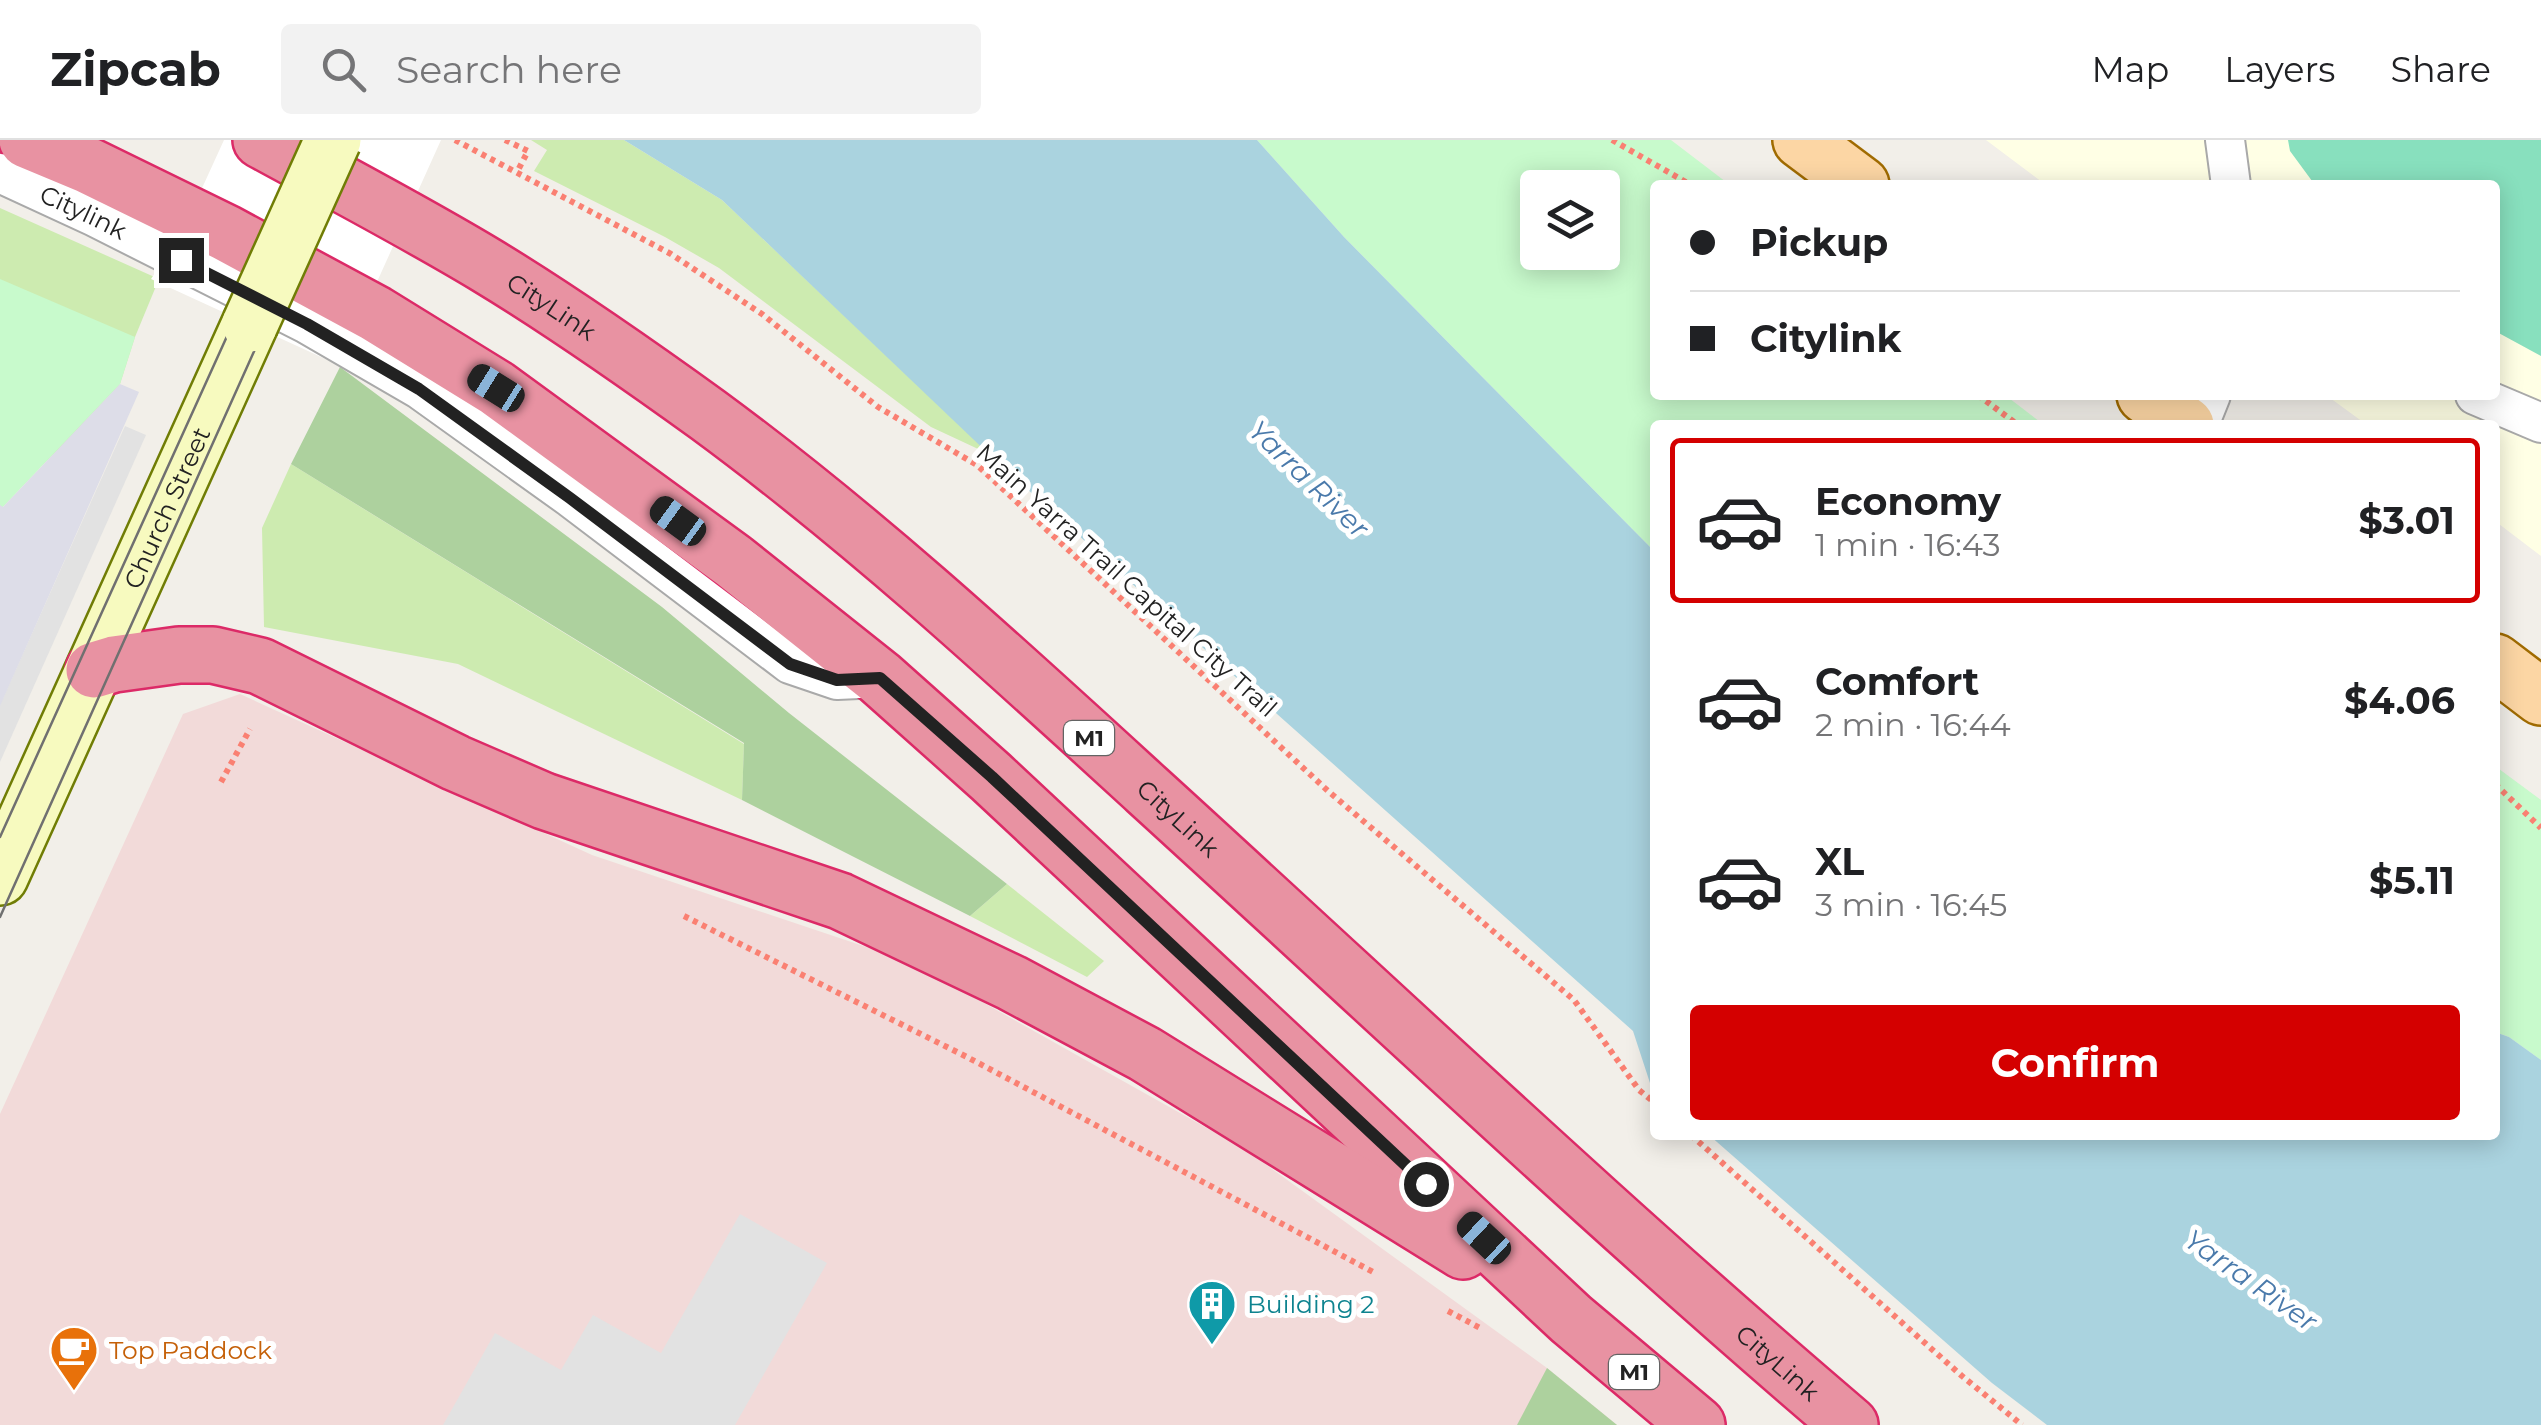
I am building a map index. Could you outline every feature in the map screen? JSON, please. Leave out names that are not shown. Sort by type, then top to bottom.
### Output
[{"type":"highway","name":"M1","points":[[27,140],[88,165],[226,233],[376,314],[496,388],[733,562],[880,678],[992,777],[1571,1319],[1696,1425]]},
{"type":"highway","name":"CityLink","points":[[261,140],[486,265],[595,335],[824,504],[1062,712],[1444,1065],[1850,1425]]},
{"type":"highway","points":[[94,670],[179,655],[213,655],[260,666],[456,763],[544,801],[840,901],[1012,983],[1145,1054],[1571,1319]]},
{"type":"main road","name":"Church Street","points":[[0,877],[333,140]]},
{"type":"main road","points":[[1800,140],[1854,180]]},
{"type":"main road","points":[[2152,400],[2179,420]]},
{"type":"main road","points":[[2500,666],[2541,698]]},
{"type":"lane","points":[[2225,140],[2230,180]]},
{"type":"lane","name":"Citylink","points":[[0,173],[307,324],[419,389],[790,664],[837,680],[880,678]]},
{"type":"lane","points":[[2487,400],[2541,423]]},
{"type":"path","name":"Main Yarra Trail Capital City Trail","points":[[455,140],[671,254],[762,314],[878,406],[977,465],[1328,791],[1574,1000],[1650,1099]]},
{"type":"path","points":[[505,140],[528,152],[517,172]]},
{"type":"path","points":[[1612,140],[1682,180]]},
{"type":"path","points":[[1985,400],[2011,420]]},
{"type":"path","points":[[2500,789],[2541,828]]},
{"type":"path","points":[[676,912],[967,1057],[1381,1276]]},
{"type":"path","points":[[1697,1140],[2022,1425]]},
{"type":"path","points":[[1432,1302],[1482,1329]]},
{"type":"shaded area","points":[[1986,140],[2541,140],[2541,556],[2500,525],[2500,420],[2360,420],[2333,400],[2500,400],[2500,180],[2039,180]]},
{"type":"shaded area","points":[[120,384],[139,392],[0,706],[0,505],[3,507]]},
{"type":"shaded area","points":[[125,426],[146,435],[0,762],[0,705]]},
{"type":"shaded area","points":[[240,694],[592,855],[911,962],[1246,1150],[1547,1368],[1617,1425],[0,1425],[0,1114],[183,714]]},
{"type":"shaded area","points":[[740,1214],[827,1263],[735,1425],[443,1425],[495,1333],[561,1370],[593,1315],[661,1353]]},
{"type":"green space","points":[[531,140],[624,140],[722,200],[991,455],[931,427],[719,268],[534,171],[547,150]]},
{"type":"green space","points":[[1257,140],[1671,140],[1723,180],[1650,180],[1650,400],[2012,400],[2038,420],[1650,420],[1650,547],[1344,237]]},
{"type":"green space","points":[[2288,140],[2541,140],[2541,356],[2500,334],[2500,180],[2311,180],[2290,151]]},
{"type":"green space","points":[[0,208],[159,279],[120,384],[0,505]]},
{"type":"green space","points":[[0,279],[135,337],[120,384],[0,510]]},
{"type":"green space","points":[[340,367],[662,607],[789,713],[1007,884],[970,916],[742,800],[744,743],[291,464]]},
{"type":"green space","points":[[291,464],[744,744],[742,800],[458,664],[264,627],[262,528]]},
{"type":"green space","points":[[2500,770],[2541,800],[2541,1060],[2500,1034]]},
{"type":"green space","points":[[1007,884],[1104,961],[1087,977],[970,916]]},
{"type":"green space","points":[[1547,1368],[1617,1425],[1517,1425]]},
{"type":"water","name":"Yarra River","points":[[624,140],[1257,140],[1344,237],[1650,547],[1650,1083],[1633,1031],[994,459],[722,200]]},
{"type":"water","name":"Yarra River","points":[[2500,1034],[2541,1060],[2541,1425],[2047,1425],[1992,1383],[1715,1140],[2500,1140]]},
{"type":"pier","points":[[224,140],[441,140],[344,355],[343,367],[151,279],[157,270],[166,267]]},
{"type":"tram line","points":[[0,837],[316,140]]},
{"type":"tram line","points":[[0,917],[349,140]]},
{"type":"place","name":"Building 2","points":[[1212,1346]]},
{"type":"place","name":"Top Paddock","points":[[74,1392]]},
{"type":"route","points":[[181,260],[307,324],[419,389],[790,664],[837,680],[880,678],[992,777],[1426,1184]]}]
